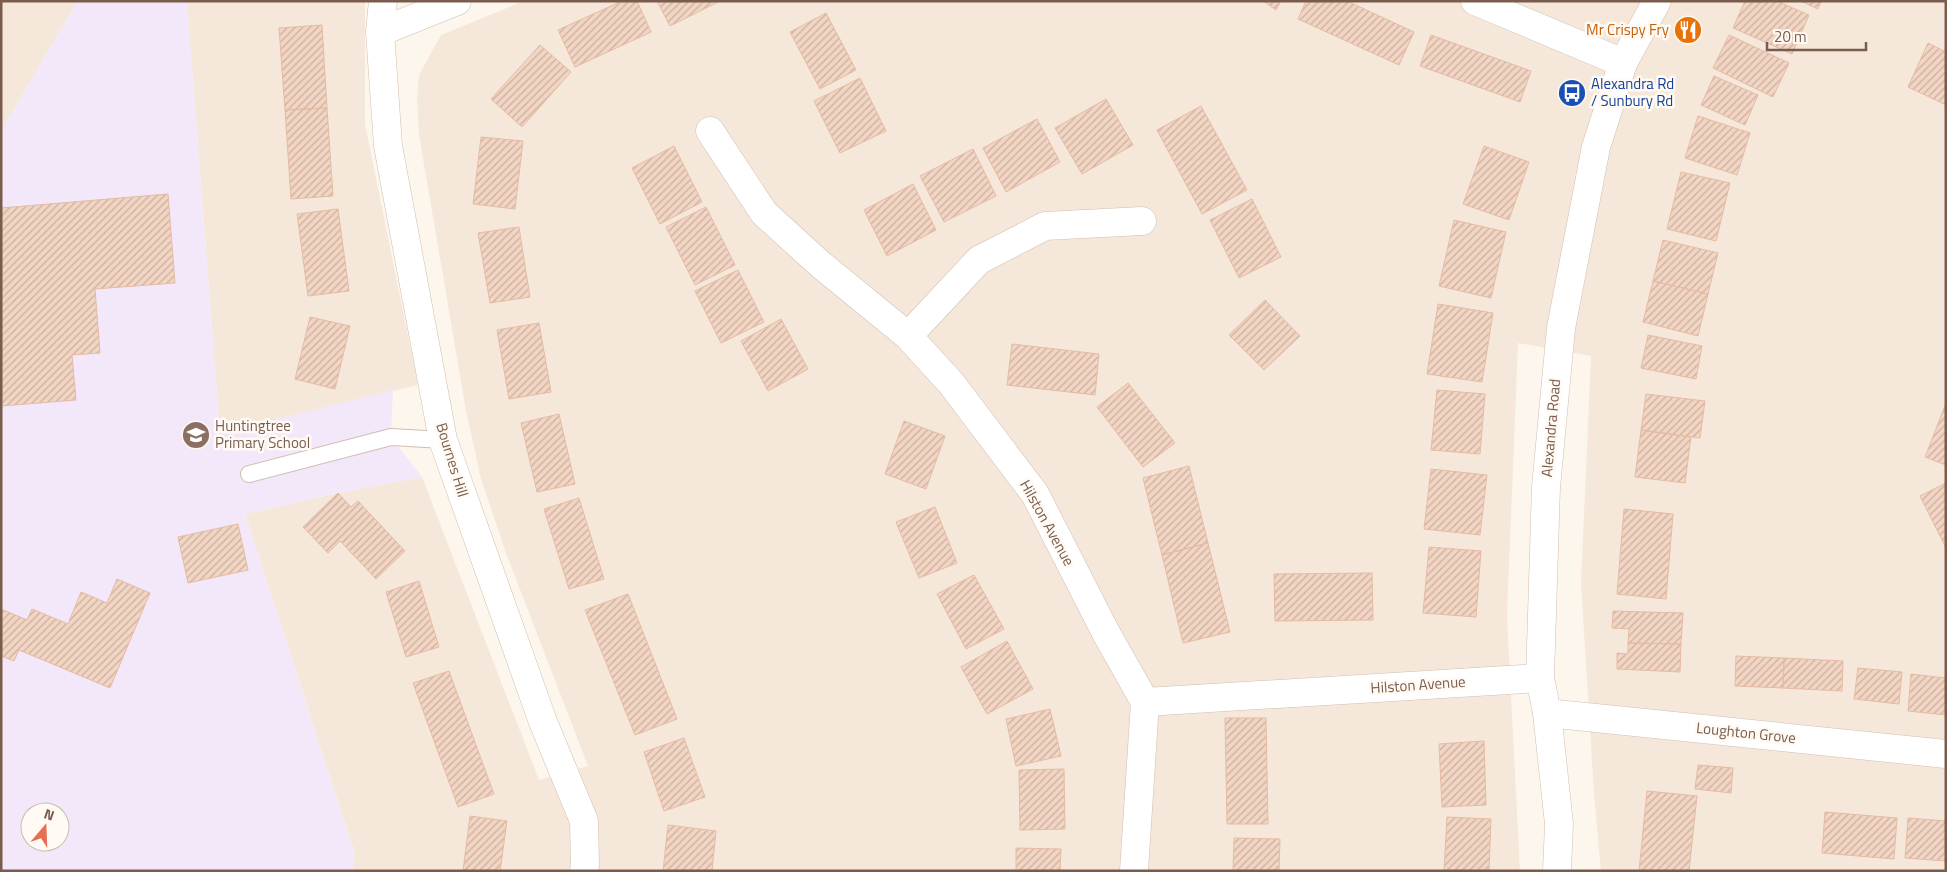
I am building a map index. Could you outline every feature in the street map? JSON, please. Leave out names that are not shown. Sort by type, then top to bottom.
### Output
[{"type":"street","name":"Bournes Hill","points":[[383,1],[380,32],[388,146],[444,440],[543,722],[584,821],[586,865],[584,871]]},
{"type":"street","points":[[380,32],[457,1]]},
{"type":"street","points":[[1475,1],[1623,62]]},
{"type":"street","name":"Alexandra Road","points":[[1557,871],[1559,824],[1547,713],[1540,678],[1546,487],[1560,328],[1596,147],[1623,62],[1657,1]]},
{"type":"street","name":"Hilston Avenue","points":[[710,131],[764,213],[820,264],[908,336],[951,383],[1035,494],[1106,633],[1146,702],[1540,678]]},
{"type":"street","points":[[908,336],[979,260],[1045,226],[1142,221]]},
{"type":"street","points":[[1134,871],[1146,702]]},
{"type":"street","name":"Loughton Grove","points":[[1547,713],[1946,754]]},
{"type":"lane","points":[[249,474],[391,437],[444,440]]},
{"type":"shaded area","points":[[1,1],[78,1],[1,131]]},
{"type":"shaded area","name":"Huntingtree Primary School","points":[[78,1],[187,1],[220,433],[393,390],[391,437],[422,477],[338,493],[245,514],[355,855],[352,871],[1,871],[1,131]]},
{"type":"shaded area","points":[[187,1],[365,1],[365,124],[418,385],[220,433]]},
{"type":"shaded area","points":[[524,1],[1946,1],[1946,871],[1601,871],[1594,794],[1581,583],[1591,356],[1518,343],[1507,616],[1520,871],[352,871],[355,854],[245,514],[338,493],[422,477],[539,780],[588,766],[506,553],[481,479],[466,411],[419,135],[417,98],[419,75],[441,35]]},
{"type":"building","points":[[622,1],[637,1],[651,32],[575,67],[558,30]]},
{"type":"building","points":[[657,1],[720,1],[670,26]]},
{"type":"building","points":[[1263,1],[1281,1],[1276,10]]},
{"type":"building","points":[[1306,1],[1347,1],[1414,32],[1399,65],[1298,19]]},
{"type":"building","points":[[1745,1],[1777,1],[1809,15],[1792,54],[1733,28]]},
{"type":"building","points":[[1801,1],[1821,1],[1818,9]]},
{"type":"building","points":[[826,13],[856,70],[820,89],[790,32]]},
{"type":"building","points":[[322,25],[327,108],[285,110],[279,28]]},
{"type":"building","points":[[1431,35],[1531,71],[1520,102],[1420,66]]},
{"type":"building","points":[[1729,35],[1789,63],[1773,97],[1713,68]]},
{"type":"building","points":[[1928,43],[1946,52],[1946,105],[1908,87]]},
{"type":"building","points":[[540,45],[571,72],[522,127],[491,99]]},
{"type":"building","points":[[1714,76],[1758,95],[1745,125],[1701,105]]},
{"type":"building","points":[[860,78],[886,131],[840,153],[814,101]]},
{"type":"building","points":[[1106,99],[1133,145],[1082,174],[1055,128]]},
{"type":"building","points":[[1201,106],[1247,190],[1202,214],[1157,130]]},
{"type":"building","points":[[327,108],[333,196],[291,199],[285,110]]},
{"type":"building","points":[[1698,116],[1750,133],[1737,175],[1685,158]]},
{"type":"building","points":[[1037,119],[1060,162],[1006,192],[983,148]]},
{"type":"building","points":[[481,137],[523,141],[515,209],[473,204]]},
{"type":"building","points":[[674,146],[702,202],[660,224],[632,168]]},
{"type":"building","points":[[1484,146],[1529,162],[1509,220],[1463,204]]},
{"type":"building","points":[[973,149],[996,196],[944,222],[920,176]]},
{"type":"building","points":[[1681,172],[1730,183],[1716,241],[1667,229]]},
{"type":"building","points":[[913,184],[936,230],[887,256],[864,210]]},
{"type":"building","points":[[168,194],[175,283],[95,289],[100,353],[72,355],[76,400],[1,406],[1,208]]},
{"type":"building","points":[[1252,199],[1281,257],[1239,278],[1210,220]]},
{"type":"building","points":[[706,207],[735,265],[695,285],[666,227]]},
{"type":"building","points":[[338,209],[349,291],[308,296],[297,214]]},
{"type":"building","points":[[1454,220],[1506,232],[1491,298],[1439,286]]},
{"type":"building","points":[[519,227],[530,297],[490,303],[478,233]]},
{"type":"building","points":[[1663,240],[1718,253],[1708,294],[1653,281]]},
{"type":"building","points":[[738,270],[764,322],[721,343],[695,291]]},
{"type":"building","points":[[1653,281],[1708,294],[1698,336],[1643,322]]},
{"type":"building","points":[[1265,300],[1300,336],[1264,370],[1229,335]]},
{"type":"building","points":[[1438,304],[1493,313],[1482,382],[1427,374]]},
{"type":"building","points":[[310,317],[350,326],[335,389],[295,379]]},
{"type":"building","points":[[781,319],[808,369],[768,391],[741,341]]},
{"type":"building","points":[[539,323],[551,392],[509,399],[497,330]]},
{"type":"building","points":[[1648,335],[1702,346],[1696,379],[1641,368]]},
{"type":"building","points":[[1012,344],[1099,354],[1095,395],[1007,385]]},
{"type":"building","points":[[1128,383],[1175,443],[1143,467],[1097,407]]},
{"type":"building","points":[[1437,390],[1485,394],[1480,454],[1431,450]]},
{"type":"building","points":[[1646,394],[1705,401],[1700,438],[1641,430]]},
{"type":"building","points":[[1946,403],[1946,465],[1925,457]]},
{"type":"building","points":[[559,414],[575,484],[537,492],[521,423]]},
{"type":"building","points":[[904,421],[945,436],[926,489],[885,474]]},
{"type":"building","points":[[1641,430],[1691,437],[1685,483],[1635,477]]},
{"type":"building","points":[[1189,466],[1208,543],[1162,555],[1143,478]]},
{"type":"building","points":[[1431,469],[1487,475],[1480,535],[1424,529]]},
{"type":"building","points":[[1946,483],[1946,548],[1920,496]]},
{"type":"building","points":[[338,493],[351,507],[358,501],[405,551],[376,579],[340,541],[328,553],[303,527]]},
{"type":"building","points":[[579,498],[604,579],[569,589],[544,509]]},
{"type":"building","points":[[935,507],[957,563],[919,578],[896,522]]},
{"type":"building","points":[[1624,509],[1673,514],[1666,599],[1617,594]]},
{"type":"building","points":[[238,524],[248,570],[188,583],[178,537]]},
{"type":"building","points":[[1208,543],[1230,632],[1183,643],[1162,555]]},
{"type":"building","points":[[1429,547],[1481,551],[1476,617],[1423,613]]},
{"type":"building","points":[[1372,573],[1373,620],[1275,621],[1274,574]]},
{"type":"building","points":[[974,575],[1004,629],[966,649],[937,594]]},
{"type":"building","points":[[117,579],[150,593],[110,688],[19,650],[14,661],[1,656],[1,609],[27,620],[32,609],[68,624],[81,592],[107,603]]},
{"type":"building","points":[[419,581],[439,647],[406,657],[386,592]]},
{"type":"building","points":[[628,594],[677,719],[635,735],[585,610]]},
{"type":"building","points":[[1613,611],[1683,613],[1681,644],[1628,643],[1629,629],[1612,628]]},
{"type":"building","points":[[1007,641],[1033,689],[987,714],[961,667]]},
{"type":"building","points":[[1628,643],[1681,644],[1680,672],[1617,669],[1617,653],[1628,654]]},
{"type":"building","points":[[1736,656],[1784,658],[1783,688],[1735,686]]},
{"type":"building","points":[[1784,658],[1843,661],[1842,691],[1783,688]]},
{"type":"building","points":[[1858,668],[1902,672],[1899,704],[1854,699]]},
{"type":"building","points":[[449,671],[494,794],[458,807],[413,683]]},
{"type":"building","points":[[1911,674],[1946,678],[1946,715],[1908,711]]},
{"type":"building","points":[[1050,709],[1061,756],[1016,766],[1006,719]]},
{"type":"building","points":[[1225,718],[1266,718],[1268,824],[1227,824]]},
{"type":"building","points":[[684,738],[705,797],[664,811],[644,752]]},
{"type":"building","points":[[1484,741],[1486,805],[1442,807],[1439,744]]},
{"type":"building","points":[[1698,765],[1733,768],[1731,793],[1695,789]]},
{"type":"building","points":[[1064,769],[1065,829],[1020,830],[1019,770]]},
{"type":"building","points":[[1647,791],[1697,796],[1689,871],[1639,871]]},
{"type":"building","points":[[1825,812],[1897,818],[1894,859],[1822,853]]},
{"type":"building","points":[[470,816],[507,821],[500,871],[463,871]]},
{"type":"building","points":[[1447,817],[1491,819],[1489,871],[1444,871]]},
{"type":"building","points":[[1908,818],[1946,821],[1946,861],[1905,858]]},
{"type":"building","points":[[668,825],[716,831],[712,871],[663,871]]},
{"type":"building","points":[[1234,838],[1280,839],[1279,871],[1233,871]]},
{"type":"building","points":[[1016,848],[1061,849],[1060,871],[1016,871]]},
{"type":"place","name":"Mr Crispy Fry","points":[[1688,30]]},
{"type":"place","name":"Alexandra Rd / Sunbury Rd","points":[[1572,93]]},
{"type":"place","name":"Huntingtree Primary School","points":[[196,435]]}]
